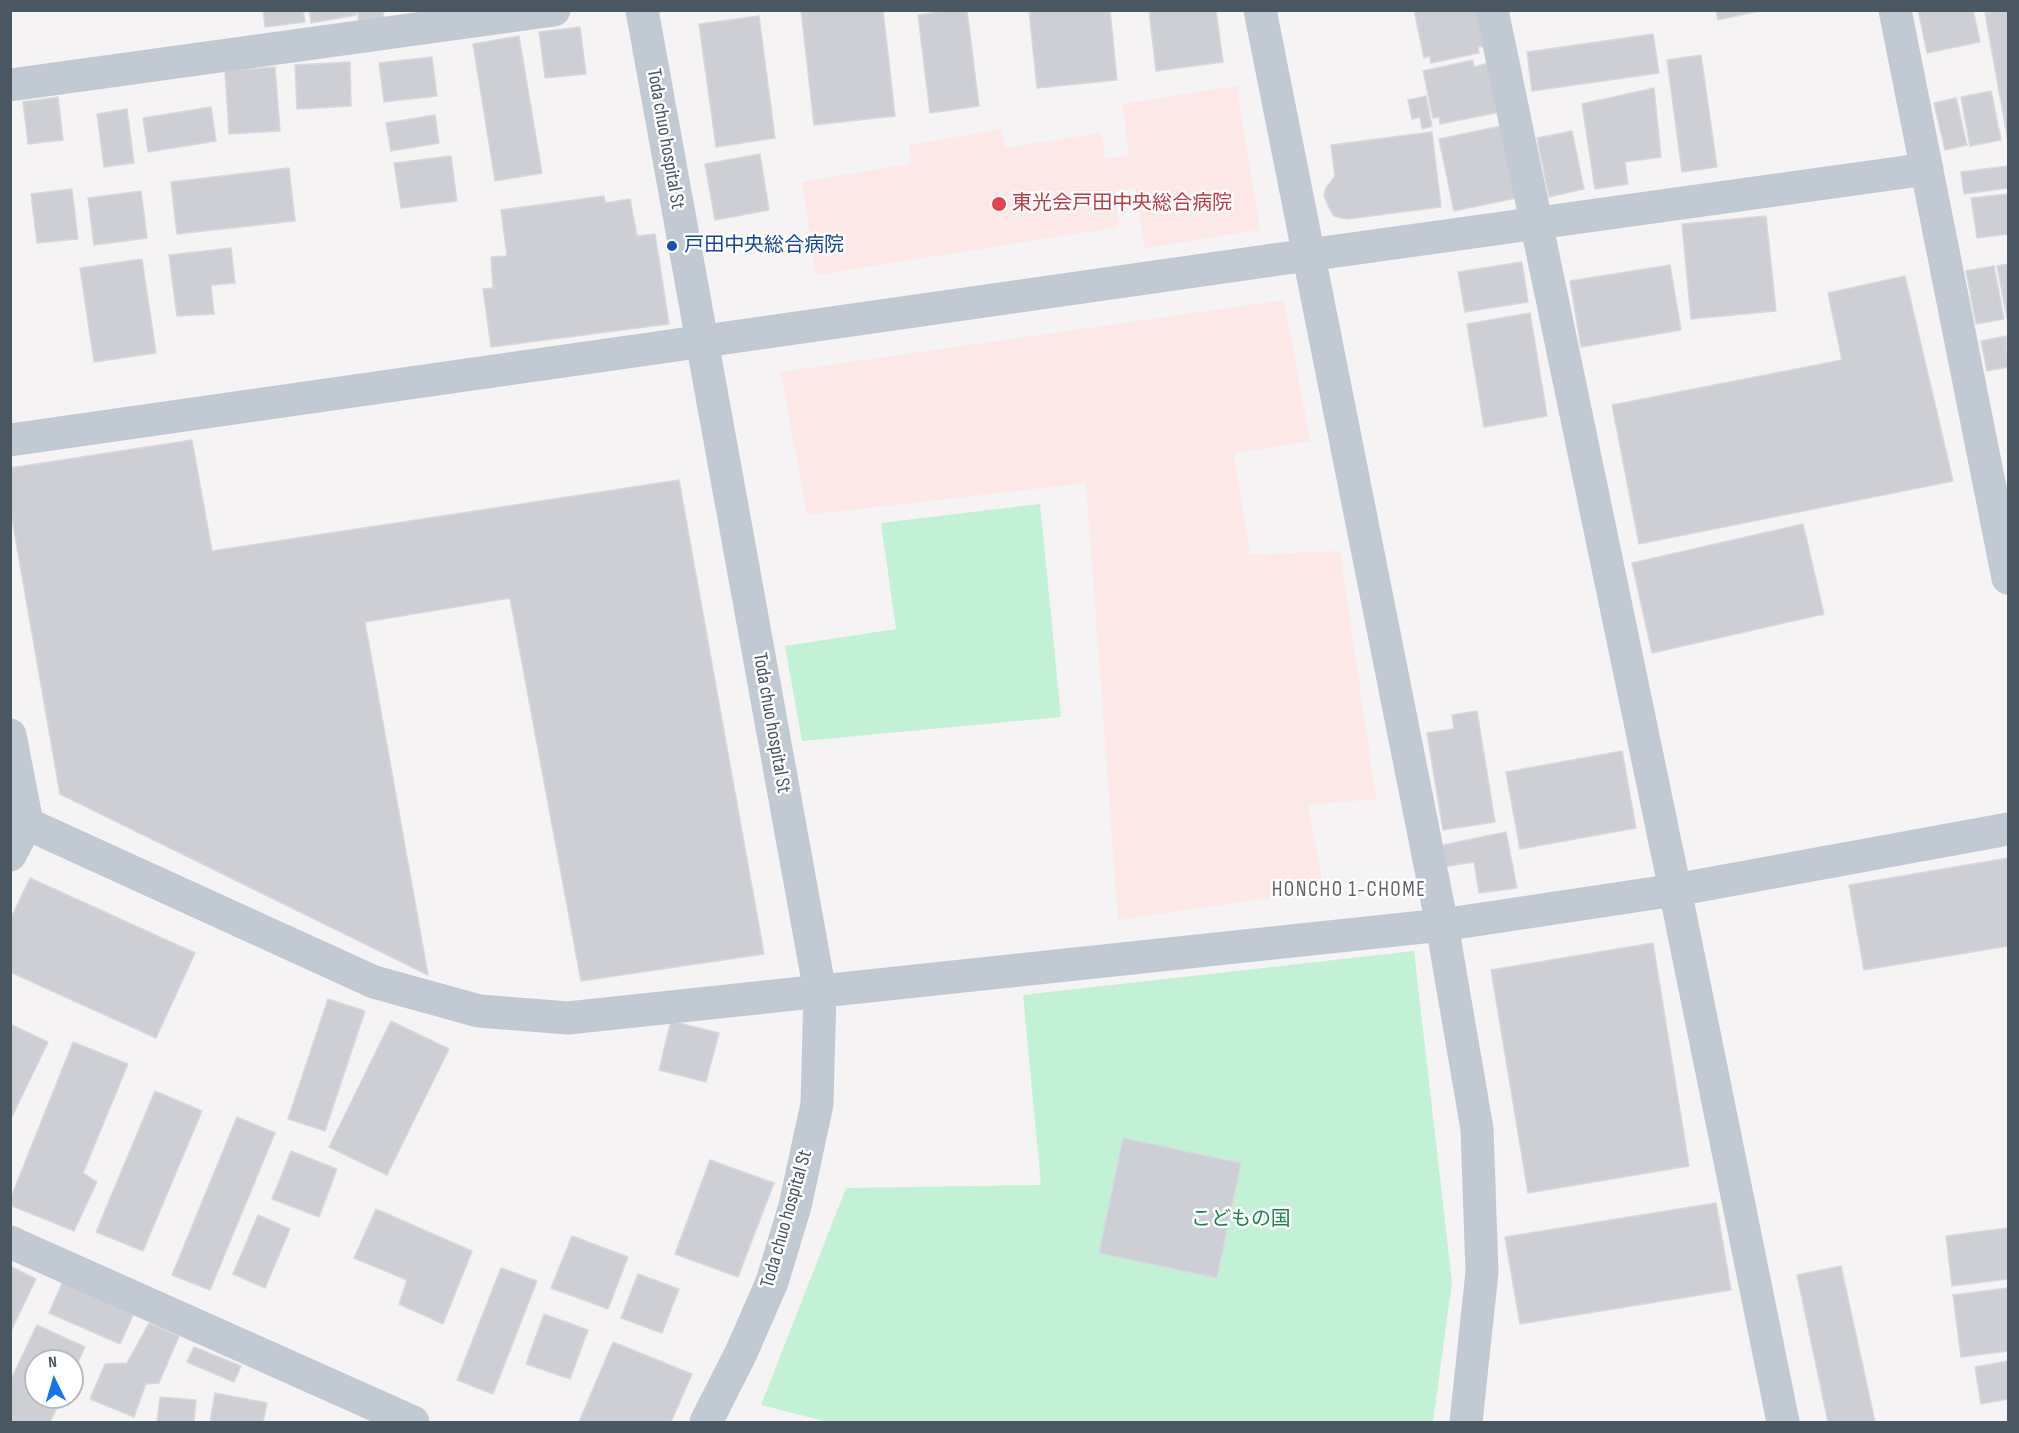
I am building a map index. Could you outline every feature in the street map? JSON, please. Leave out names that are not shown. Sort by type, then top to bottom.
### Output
[{"type":"street","points":[[10,85],[554,10]]},
{"type":"street","name":"Toda chuo hospital St","points":[[642,10],[820,992],[817,1104],[795,1206],[772,1282],[741,1353],[706,1422]]},
{"type":"street","points":[[1260,10],[1442,925],[1477,1129],[1482,1272],[1466,1422]]},
{"type":"street","points":[[1492,10],[1783,1422]]},
{"type":"street","points":[[1895,10],[2008,578]]},
{"type":"street","points":[[10,440],[1927,169]]},
{"type":"street","points":[[10,735],[19,820],[10,855]]},
{"type":"street","points":[[19,820],[374,982],[479,1011],[568,1018],[1442,925],[1675,890],[2008,829]]},
{"type":"street","points":[[10,1242],[412,1422]]},
{"type":"shaded area","points":[[1237,86],[1260,230],[1145,248],[1135,188],[1114,192],[1119,227],[816,275],[802,182],[911,164],[909,145],[1002,129],[1005,148],[1101,133],[1105,159],[1129,155],[1122,104]]},
{"type":"shaded area","points":[[1284,300],[1310,441],[1234,453],[1250,555],[1340,551],[1376,799],[1308,805],[1324,890],[1118,920],[1086,483],[807,515],[781,372]]},
{"type":"green space","points":[[1040,504],[1061,717],[802,741],[785,646],[896,629],[881,523]]},
{"type":"green space","name":"こどもの国","points":[[1414,951],[1452,1282],[1433,1422],[828,1422],[761,1405],[846,1188],[1041,1185],[1023,995]]},
{"type":"building","points":[[263,10],[303,10],[305,22],[265,27]]},
{"type":"building","points":[[309,10],[355,10],[356,15],[311,23]]},
{"type":"building","points":[[357,10],[388,11],[383,12],[384,18],[359,22]]},
{"type":"building","points":[[801,10],[883,10],[895,116],[814,125]]},
{"type":"building","points":[[967,10],[979,106],[930,113],[918,15]]},
{"type":"building","points":[[1029,10],[1110,10],[1117,80],[1037,88]]},
{"type":"building","points":[[1149,10],[1216,10],[1223,62],[1156,71]]},
{"type":"building","points":[[1414,10],[1476,10],[1484,46],[1478,47],[1479,53],[1431,63],[1430,56],[1424,58]]},
{"type":"building","points":[[1716,10],[1764,10],[1718,20]]},
{"type":"building","points":[[1918,10],[1973,10],[1980,42],[1927,53]]},
{"type":"building","points":[[2008,10],[2008,141],[1985,13]]},
{"type":"building","points":[[759,16],[775,138],[716,147],[699,24]]},
{"type":"building","points":[[580,27],[586,74],[545,78],[539,32]]},
{"type":"building","points":[[1653,34],[1659,73],[1532,91],[1527,52]]},
{"type":"building","points":[[519,36],[542,173],[495,181],[473,44]]},
{"type":"building","points":[[1701,55],[1717,167],[1682,172],[1667,60]]},
{"type":"building","points":[[432,57],[437,96],[384,102],[379,63]]},
{"type":"building","points":[[1473,60],[1474,67],[1489,63],[1500,112],[1440,124],[1439,117],[1433,118],[1423,71]]},
{"type":"building","points":[[350,62],[351,106],[297,109],[295,65]]},
{"type":"building","points":[[275,67],[280,131],[229,134],[225,71]]},
{"type":"building","points":[[1654,88],[1661,157],[1625,162],[1628,184],[1595,189],[1582,104]]},
{"type":"building","points":[[1991,91],[2001,140],[1970,146],[1961,97]]},
{"type":"building","points":[[1426,96],[1432,126],[1422,129],[1420,117],[1412,119],[1408,100]]},
{"type":"building","points":[[58,97],[63,140],[28,144],[23,102]]},
{"type":"building","points":[[1956,98],[1967,145],[1945,150],[1934,103]]},
{"type":"building","points":[[211,107],[216,141],[148,152],[143,118]]},
{"type":"building","points":[[127,109],[134,163],[104,167],[97,114]]},
{"type":"building","points":[[435,115],[439,143],[391,151],[386,123]]},
{"type":"building","points":[[1501,126],[1516,198],[1454,211],[1439,139]]},
{"type":"building","points":[[1572,131],[1584,189],[1549,197],[1537,138]]},
{"type":"building","points":[[1432,132],[1441,207],[1347,219],[1334,216],[1324,195],[1335,176],[1331,145]]},
{"type":"building","points":[[760,154],[769,210],[715,220],[705,164]]},
{"type":"building","points":[[451,156],[457,201],[401,208],[394,163]]},
{"type":"building","points":[[2008,166],[2008,188],[1964,194],[1961,172]]},
{"type":"building","points":[[289,168],[295,221],[177,234],[171,182]]},
{"type":"building","points":[[72,189],[78,239],[37,243],[31,194]]},
{"type":"building","points":[[141,191],[147,238],[94,245],[88,198]]},
{"type":"building","points":[[2008,194],[2008,234],[1977,238],[1971,198]]},
{"type":"building","points":[[604,196],[605,203],[630,199],[637,236],[655,234],[669,324],[491,347],[483,289],[493,288],[491,257],[507,256],[501,210]]},
{"type":"building","points":[[1766,216],[1776,311],[1691,319],[1682,224]]},
{"type":"building","points":[[231,248],[235,283],[211,285],[214,314],[177,316],[169,255]]},
{"type":"building","points":[[142,259],[156,353],[94,362],[80,268]]},
{"type":"building","points":[[1522,262],[1528,302],[1465,312],[1458,272]]},
{"type":"building","points":[[2008,264],[2008,318],[2007,318],[1997,266]]},
{"type":"building","points":[[1670,265],[1681,330],[1581,347],[1570,281]]},
{"type":"building","points":[[1994,266],[2004,319],[1976,324],[1966,271]]},
{"type":"building","points":[[1905,276],[1953,481],[1639,544],[1612,405],[1842,360],[1828,293]]},
{"type":"building","points":[[1530,313],[1547,416],[1484,427],[1467,324]]},
{"type":"building","points":[[2006,336],[2008,367],[1987,371],[1981,341]]},
{"type":"building","points":[[192,440],[212,551],[679,480],[764,954],[581,981],[510,598],[365,622],[428,975],[60,794],[10,507],[10,468]]},
{"type":"building","points":[[1803,524],[1824,614],[1652,653],[1632,563]]},
{"type":"building","points":[[1477,711],[1495,822],[1443,830],[1427,733],[1454,729],[1452,715]]},
{"type":"building","points":[[1622,751],[1636,828],[1520,849],[1506,772]]},
{"type":"building","points":[[1506,832],[1517,888],[1479,893],[1474,862],[1442,867],[1438,846]]},
{"type":"building","points":[[2008,858],[2008,946],[1864,970],[1849,885]]},
{"type":"building","points":[[30,878],[195,953],[156,1038],[10,972],[10,920]]},
{"type":"building","points":[[1653,943],[1689,1166],[1528,1193],[1491,970]]},
{"type":"building","points":[[328,999],[365,1011],[325,1131],[288,1119]]},
{"type":"building","points":[[391,1021],[449,1049],[387,1175],[329,1147]]},
{"type":"building","points":[[671,1021],[719,1033],[706,1082],[659,1070]]},
{"type":"building","points":[[10,1024],[48,1042],[10,1121]]},
{"type":"building","points":[[73,1042],[128,1064],[83,1173],[97,1182],[74,1231],[10,1205],[10,1200]]},
{"type":"building","points":[[155,1091],[202,1111],[143,1251],[96,1232]]},
{"type":"building","points":[[237,1117],[275,1133],[210,1290],[172,1275]]},
{"type":"building","points":[[1123,1138],[1241,1163],[1217,1278],[1099,1253]]},
{"type":"building","points":[[291,1151],[337,1169],[319,1217],[272,1199]]},
{"type":"building","points":[[710,1160],[774,1183],[738,1277],[675,1254]]},
{"type":"building","points":[[1716,1203],[1731,1290],[1520,1324],[1505,1237]]},
{"type":"building","points":[[376,1209],[472,1251],[443,1324],[399,1304],[407,1280],[354,1258]]},
{"type":"building","points":[[258,1215],[290,1229],[265,1288],[233,1274]]},
{"type":"building","points":[[2008,1228],[2008,1279],[1952,1286],[1946,1236]]},
{"type":"building","points":[[572,1236],[628,1257],[608,1309],[551,1288]]},
{"type":"building","points":[[10,1266],[36,1279],[10,1333]]},
{"type":"building","points":[[1841,1266],[1875,1422],[1828,1422],[1797,1275]]},
{"type":"building","points":[[501,1268],[537,1281],[493,1394],[457,1380]]},
{"type":"building","points":[[638,1274],[679,1289],[662,1333],[621,1318]]},
{"type":"building","points":[[64,1279],[135,1311],[120,1344],[49,1313]]},
{"type":"building","points":[[2008,1288],[2008,1351],[1961,1357],[1953,1295]]},
{"type":"building","points":[[544,1314],[588,1330],[570,1379],[526,1364]]},
{"type":"building","points":[[149,1323],[179,1336],[159,1383],[146,1384],[134,1417],[90,1399],[105,1364],[127,1363]]},
{"type":"building","points":[[37,1325],[85,1347],[84,1349],[25,1349]]},
{"type":"building","points":[[613,1342],[692,1374],[671,1422],[579,1422]]},
{"type":"building","points":[[194,1347],[241,1366],[234,1382],[187,1362]]},
{"type":"building","points":[[24,1352],[24,1409],[56,1409],[50,1422],[10,1422],[10,1381]]},
{"type":"building","points":[[2008,1361],[2008,1399],[1981,1404],[1975,1367]]},
{"type":"building","points":[[215,1393],[267,1403],[263,1422],[210,1422]]},
{"type":"building","points":[[160,1397],[196,1400],[194,1422],[157,1422]]},
{"type":"place","name":"東光会戸田中央総合病院","points":[[999,204]]},
{"type":"place","name":"戸田中央総合病院","points":[[672,246]]},
{"type":"district","name":"HONCHO 1-CHOME","points":[[1349,891]]}]
